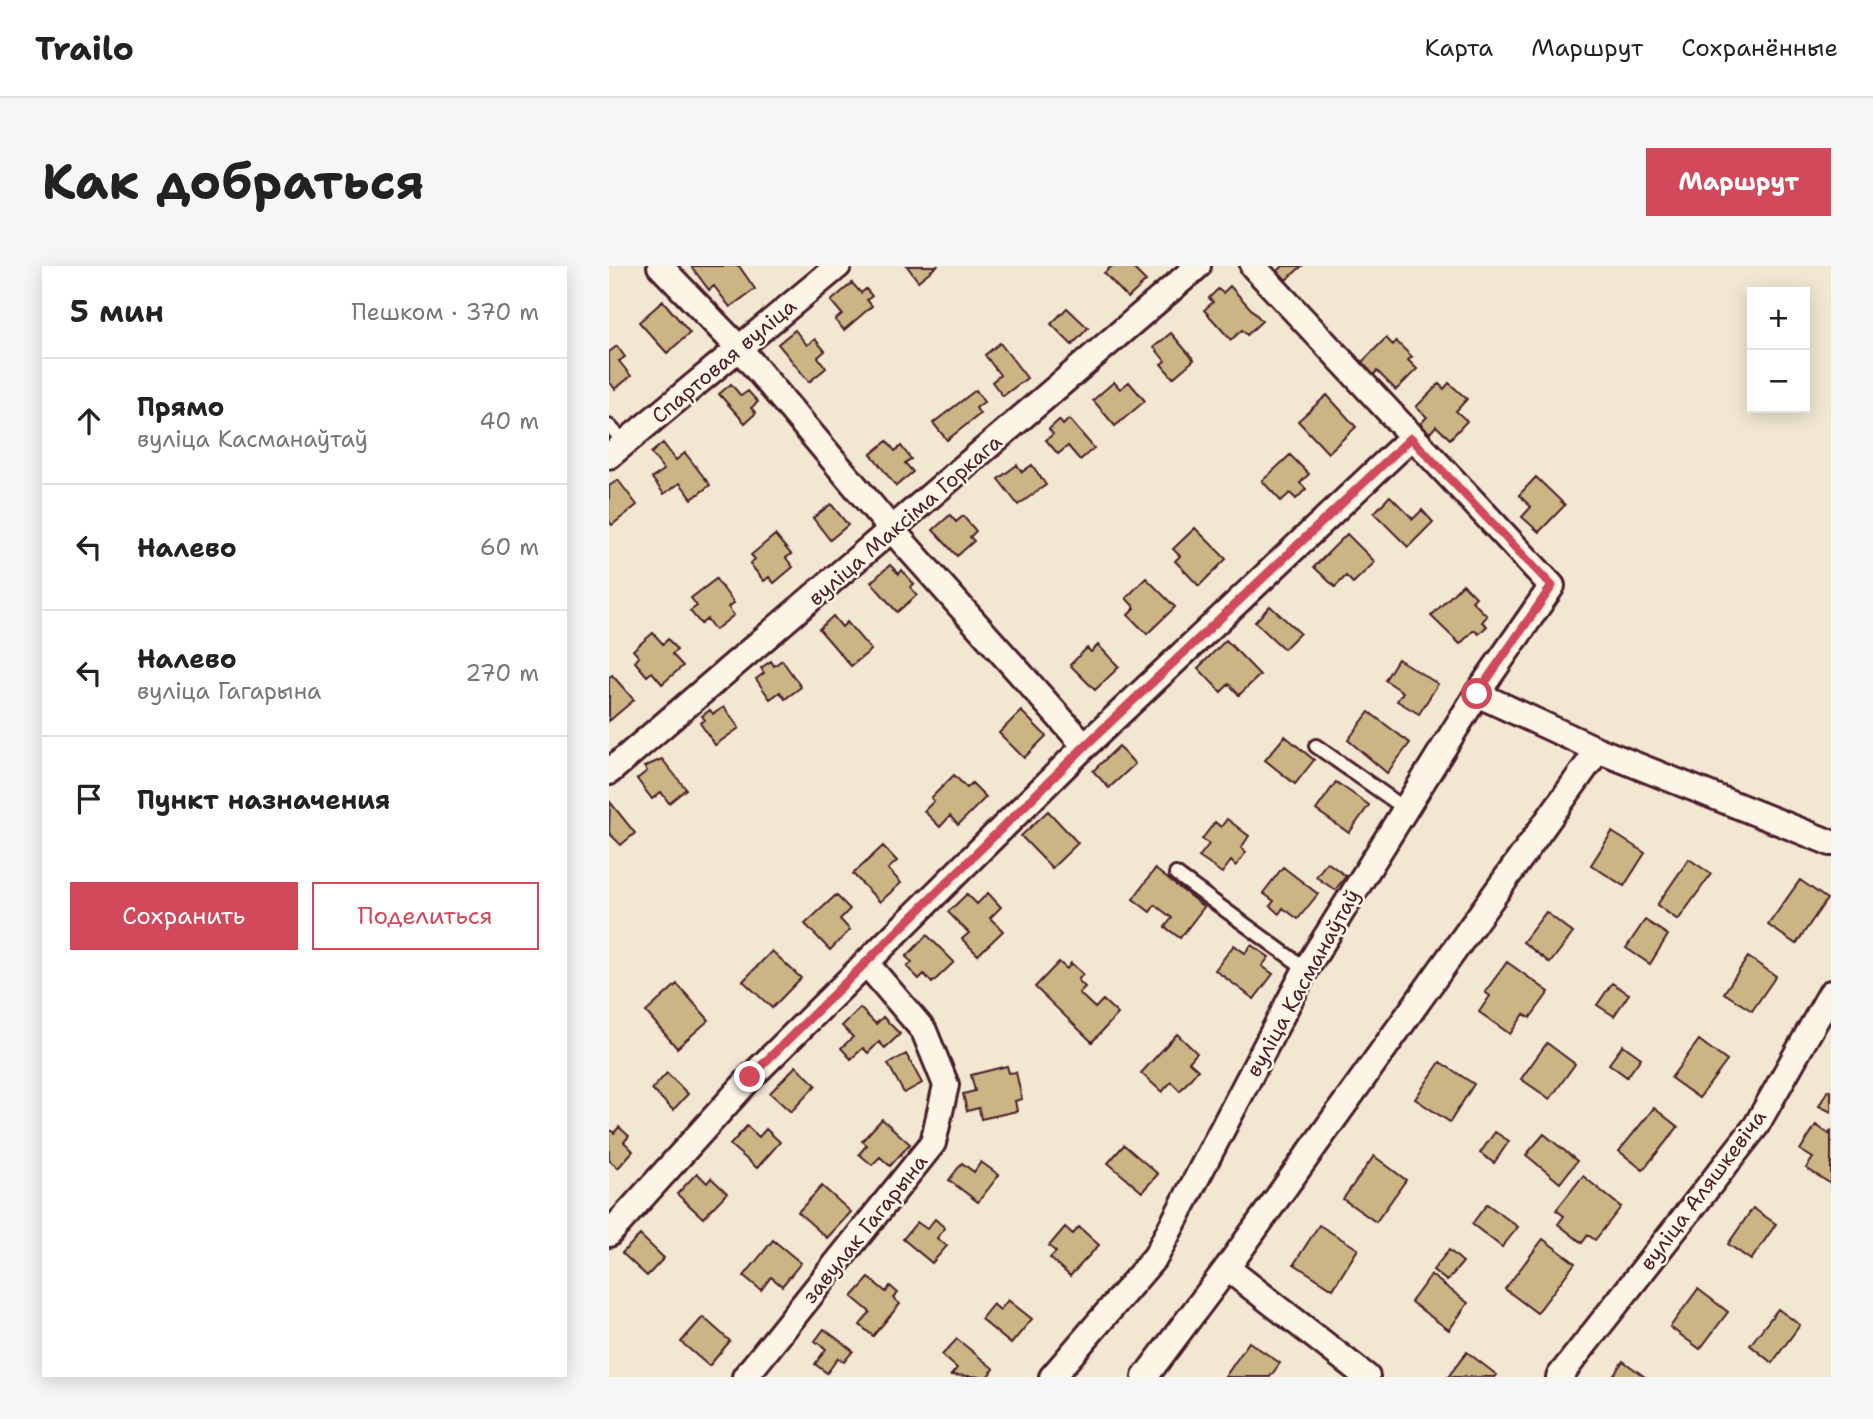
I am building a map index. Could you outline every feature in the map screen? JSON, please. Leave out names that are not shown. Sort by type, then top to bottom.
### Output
[{"type":"street","points":[[660,266],[740,349],[893,531],[1085,746]]},
{"type":"street","name":"Спартовая вуліца","points":[[615,447],[740,349],[838,266]]},
{"type":"street","name":"вуліца Максіма Горкага","points":[[609,772],[893,531],[1198,266]]},
{"type":"street","points":[[609,1234],[750,1077],[1085,746],[1411,438],[1253,266]]},
{"type":"street","name":"вуліца Касманаўтаў","points":[[1052,1377],[1156,1256],[1305,970],[1477,694],[1552,586],[1411,438]]},
{"type":"street","points":[[1477,694],[1598,750],[1831,843]]},
{"type":"street","points":[[1145,1377],[1227,1268],[1598,750]]},
{"type":"street","name":"завулак Гагарына","points":[[745,1377],[933,1143],[946,1085],[924,1031],[866,963]]},
{"type":"street","name":"вуліца Аляшкевіча","points":[[1559,1377],[1756,1126],[1831,993]]},
{"type":"street","points":[[1227,1268],[1367,1377]]},
{"type":"lane","points":[[609,426],[615,447]]},
{"type":"lane","points":[[1316,746],[1397,803]]},
{"type":"lane","points":[[1176,874],[1305,970]]},
{"type":"building","points":[[691,266],[739,266],[755,289],[730,307],[714,286],[709,290]]},
{"type":"building","points":[[907,266],[937,266],[918,281]]},
{"type":"building","points":[[1112,266],[1131,266],[1146,281],[1128,298],[1104,273]]},
{"type":"building","points":[[1283,266],[1302,266],[1286,280],[1278,271]]},
{"type":"building","points":[[852,283],[861,293],[866,289],[872,296],[867,300],[872,306],[844,330],[835,320],[842,314],[831,301]]},
{"type":"building","points":[[1230,286],[1262,321],[1247,335],[1242,330],[1231,340],[1204,310],[1213,302],[1209,298],[1218,289],[1223,293]]},
{"type":"building","points":[[663,301],[690,333],[667,353],[639,322]]},
{"type":"building","points":[[1067,308],[1088,328],[1072,345],[1051,324]]},
{"type":"building","points":[[795,330],[807,345],[815,339],[825,351],[818,357],[826,368],[809,382],[778,344]]},
{"type":"building","points":[[1171,333],[1194,360],[1173,378],[1161,364],[1165,361],[1154,347]]},
{"type":"building","points":[[1386,338],[1393,345],[1396,341],[1412,357],[1408,360],[1417,369],[1396,390],[1377,371],[1371,378],[1359,365]]},
{"type":"building","points":[[1000,343],[1027,378],[1003,396],[992,382],[1000,375],[985,355]]},
{"type":"building","points":[[617,346],[625,357],[619,361],[631,376],[615,389],[609,381],[609,352]]},
{"type":"building","points":[[1114,382],[1120,389],[1129,382],[1145,401],[1115,426],[1093,400]]},
{"type":"building","points":[[1449,383],[1467,399],[1456,411],[1467,421],[1450,439],[1436,426],[1430,433],[1420,424],[1427,417],[1416,407],[1439,384],[1444,389]]},
{"type":"building","points":[[731,384],[741,396],[748,391],[758,402],[751,408],[756,413],[745,423],[719,394]]},
{"type":"building","points":[[976,390],[984,402],[976,408],[980,414],[947,440],[933,423]]},
{"type":"building","points":[[1327,395],[1356,427],[1328,453],[1298,421]]},
{"type":"building","points":[[1069,419],[1094,448],[1080,460],[1068,446],[1058,454],[1046,440],[1053,434],[1049,429],[1059,420],[1063,425]]},
{"type":"building","points":[[887,441],[895,451],[901,446],[911,459],[905,463],[913,472],[896,486],[871,454]]},
{"type":"building","points":[[663,443],[676,460],[685,453],[710,485],[692,499],[680,483],[664,494],[652,478],[664,470],[651,453]]},
{"type":"building","points":[[1290,455],[1309,474],[1300,483],[1306,489],[1296,499],[1290,493],[1281,501],[1262,481]]},
{"type":"building","points":[[1017,465],[1022,472],[1032,465],[1046,485],[1018,505],[998,479]]},
{"type":"building","points":[[1536,477],[1565,505],[1539,532],[1522,517],[1531,507],[1519,495]]},
{"type":"building","points":[[618,480],[637,505],[612,525],[609,521],[609,486]]},
{"type":"building","points":[[1390,496],[1413,519],[1422,510],[1433,522],[1408,547],[1374,513]]},
{"type":"building","points":[[831,504],[848,525],[830,540],[813,518]]},
{"type":"building","points":[[950,515],[956,522],[963,516],[976,531],[970,537],[974,541],[957,556],[933,530]]},
{"type":"building","points":[[1195,528],[1226,559],[1199,586],[1175,561],[1180,556],[1173,549]]},
{"type":"building","points":[[1347,534],[1375,562],[1353,583],[1346,576],[1335,587],[1314,567]]},
{"type":"building","points":[[775,535],[791,554],[786,558],[793,567],[774,583],[769,577],[764,581],[750,564],[755,559],[751,555]]},
{"type":"building","points":[[890,565],[899,574],[902,570],[914,584],[910,587],[917,595],[897,612],[871,582]]},
{"type":"building","points":[[1146,578],[1175,607],[1147,634],[1128,615],[1135,608],[1126,598]]},
{"type":"building","points":[[716,579],[734,603],[728,607],[734,615],[715,630],[707,619],[701,624],[690,611],[697,606],[691,598]]},
{"type":"building","points":[[1463,584],[1476,597],[1472,601],[1487,616],[1482,622],[1487,626],[1479,634],[1474,630],[1460,644],[1431,616]]},
{"type":"building","points":[[1270,606],[1300,633],[1284,649],[1255,622]]},
{"type":"building","points":[[833,616],[842,627],[847,622],[871,650],[851,666],[819,629]]},
{"type":"building","points":[[653,633],[663,644],[668,639],[677,650],[672,654],[683,666],[662,684],[652,672],[647,676],[635,662],[639,657],[633,650]]},
{"type":"building","points":[[1226,640],[1260,675],[1239,695],[1229,684],[1221,692],[1198,668]]},
{"type":"building","points":[[1098,645],[1119,667],[1095,690],[1070,665],[1087,648],[1091,652]]},
{"type":"building","points":[[1398,659],[1438,684],[1419,714],[1397,701],[1403,692],[1385,680]]},
{"type":"building","points":[[782,660],[801,687],[785,699],[780,692],[770,699],[756,679],[764,673],[761,668],[771,661],[774,666]]},
{"type":"building","points":[[612,675],[634,700],[609,721],[609,677]]},
{"type":"building","points":[[724,707],[739,728],[715,745],[700,723],[705,720],[702,716],[710,710],[713,714]]},
{"type":"building","points":[[1021,711],[1046,736],[1024,758],[999,733]]},
{"type":"building","points":[[1369,712],[1410,743],[1387,773],[1348,740]]},
{"type":"building","points":[[1285,736],[1314,760],[1295,784],[1265,760]]},
{"type":"building","points":[[1119,746],[1135,764],[1109,788],[1093,771]]},
{"type":"building","points":[[662,759],[686,789],[669,803],[661,792],[652,799],[637,779],[647,771],[644,767]]},
{"type":"building","points":[[954,775],[967,788],[972,783],[986,797],[958,825],[950,816],[940,827],[924,811],[934,801],[931,798]]},
{"type":"building","points":[[1336,782],[1369,805],[1349,833],[1316,810]]},
{"type":"building","points":[[610,802],[635,833],[621,845],[609,833]]},
{"type":"building","points":[[1048,811],[1078,843],[1052,868],[1021,836]]},
{"type":"building","points":[[1227,819],[1249,836],[1241,848],[1246,852],[1236,866],[1231,861],[1222,873],[1199,857],[1209,844],[1202,839],[1215,822],[1221,827]]},
{"type":"building","points":[[1612,832],[1645,853],[1624,886],[1591,865]]},
{"type":"building","points":[[883,846],[897,861],[888,869],[901,883],[880,902],[853,874]]},
{"type":"building","points":[[1689,859],[1711,874],[1678,920],[1657,905]]},
{"type":"building","points":[[1327,862],[1346,876],[1335,890],[1316,877]]},
{"type":"building","points":[[1283,867],[1318,894],[1298,919],[1283,908],[1279,914],[1270,906],[1274,901],[1263,893]]},
{"type":"building","points":[[1155,869],[1204,907],[1180,938],[1165,927],[1172,918],[1155,905],[1150,912],[1133,899]]},
{"type":"building","points":[[1800,880],[1827,899],[1796,944],[1768,925]]},
{"type":"building","points":[[988,893],[1001,907],[990,918],[1003,931],[978,955],[962,939],[969,933],[948,912],[967,894],[977,904]]},
{"type":"building","points":[[836,895],[850,909],[840,919],[850,930],[830,950],[805,924]]},
{"type":"building","points":[[1546,912],[1573,933],[1550,963],[1523,942]]},
{"type":"building","points":[[1645,920],[1668,935],[1650,964],[1626,948]]},
{"type":"building","points":[[927,935],[954,962],[932,983],[924,974],[919,979],[907,967],[912,962],[906,957]]},
{"type":"building","points":[[1234,945],[1245,953],[1251,945],[1269,957],[1262,966],[1273,974],[1254,999],[1215,970]]},
{"type":"building","points":[[772,951],[801,978],[772,1008],[743,981]]},
{"type":"building","points":[[1748,957],[1776,976],[1752,1011],[1724,993]]},
{"type":"building","points":[[1059,962],[1067,969],[1071,963],[1083,974],[1078,980],[1085,987],[1079,993],[1095,1008],[1103,1000],[1118,1014],[1092,1042],[1035,987]]},
{"type":"building","points":[[1507,962],[1549,992],[1530,1018],[1524,1014],[1510,1034],[1479,1012],[1490,996],[1485,992]]},
{"type":"building","points":[[1612,983],[1629,994],[1614,1016],[1597,1005]]},
{"type":"building","points":[[677,984],[709,1020],[677,1048],[646,1012]]},
{"type":"building","points":[[860,1008],[876,1024],[883,1017],[900,1034],[885,1048],[879,1042],[868,1053],[863,1048],[851,1059],[841,1048],[853,1037],[842,1026]]},
{"type":"building","points":[[1177,1034],[1197,1053],[1189,1062],[1198,1070],[1180,1091],[1171,1082],[1162,1092],[1141,1073]]},
{"type":"building","points":[[1699,1040],[1727,1061],[1699,1098],[1671,1078]]},
{"type":"building","points":[[1547,1043],[1575,1064],[1550,1099],[1521,1079]]},
{"type":"building","points":[[1623,1045],[1641,1058],[1627,1077],[1609,1064]]},
{"type":"building","points":[[906,1054],[922,1083],[904,1093],[888,1064]]},
{"type":"building","points":[[1440,1062],[1474,1084],[1450,1122],[1415,1099]]},
{"type":"building","points":[[796,1066],[816,1085],[791,1112],[770,1093]]},
{"type":"building","points":[[1007,1066],[1009,1073],[1016,1072],[1022,1099],[1015,1101],[1017,1111],[981,1119],[979,1108],[967,1111],[963,1094],[975,1091],[971,1075]]},
{"type":"building","points":[[667,1073],[688,1094],[673,1110],[652,1089]]},
{"type":"building","points":[[1828,1090],[1831,1091],[1831,1112],[1819,1106]]},
{"type":"building","points":[[1654,1108],[1678,1127],[1643,1170],[1619,1151]]},
{"type":"building","points":[[882,1119],[910,1144],[890,1166],[880,1157],[872,1165],[859,1154],[867,1145],[862,1141]]},
{"type":"building","points":[[1816,1125],[1829,1134],[1831,1130],[1831,1184],[1806,1168],[1813,1158],[1800,1150]]},
{"type":"building","points":[[747,1126],[759,1137],[766,1129],[780,1142],[757,1168],[730,1145]]},
{"type":"building","points":[[619,1127],[629,1136],[624,1142],[633,1151],[618,1168],[609,1160],[609,1129],[614,1133]]},
{"type":"building","points":[[1495,1132],[1509,1141],[1494,1163],[1480,1153]]},
{"type":"building","points":[[1544,1134],[1577,1161],[1560,1183],[1526,1155]]},
{"type":"building","points":[[1124,1145],[1158,1174],[1142,1192],[1108,1163]]},
{"type":"building","points":[[1374,1156],[1406,1180],[1376,1222],[1343,1199]]},
{"type":"building","points":[[981,1162],[999,1175],[978,1202],[949,1180],[962,1163],[974,1172]]},
{"type":"building","points":[[697,1173],[707,1183],[711,1178],[727,1193],[703,1218],[677,1194]]},
{"type":"building","points":[[1583,1176],[1621,1207],[1595,1240],[1588,1235],[1582,1243],[1558,1224],[1564,1216],[1556,1210]]},
{"type":"building","points":[[822,1186],[851,1212],[827,1238],[798,1212]]},
{"type":"building","points":[[1487,1204],[1518,1227],[1502,1247],[1472,1224]]},
{"type":"building","points":[[1753,1208],[1776,1224],[1751,1260],[1728,1244]]},
{"type":"building","points":[[935,1219],[945,1228],[937,1238],[947,1246],[932,1263],[903,1239],[917,1222],[927,1229]]},
{"type":"building","points":[[1319,1225],[1358,1249],[1333,1289],[1294,1264]]},
{"type":"building","points":[[1065,1227],[1073,1234],[1079,1227],[1099,1245],[1070,1276],[1050,1258],[1056,1252],[1049,1246]]},
{"type":"building","points":[[640,1235],[664,1258],[647,1276],[622,1253]]},
{"type":"building","points":[[1543,1239],[1575,1263],[1537,1313],[1505,1289]]},
{"type":"building","points":[[773,1240],[801,1263],[782,1286],[771,1277],[761,1290],[744,1276]]},
{"type":"building","points":[[1449,1250],[1463,1262],[1447,1281],[1433,1270]]},
{"type":"building","points":[[1431,1275],[1468,1303],[1449,1330],[1411,1302]]},
{"type":"building","points":[[869,1278],[886,1292],[890,1286],[898,1293],[893,1298],[900,1304],[873,1336],[860,1325],[870,1312],[852,1297]]},
{"type":"building","points":[[1698,1289],[1728,1312],[1700,1349],[1670,1327]]},
{"type":"building","points":[[1008,1300],[1032,1319],[1011,1344],[981,1319],[993,1304],[1000,1310]]},
{"type":"building","points":[[1778,1309],[1800,1325],[1772,1363],[1750,1345]]},
{"type":"building","points":[[703,1317],[730,1341],[709,1366],[681,1342]]},
{"type":"building","points":[[824,1329],[853,1351],[844,1362],[838,1358],[827,1373],[815,1364],[826,1349],[815,1341]]},
{"type":"building","points":[[957,1339],[994,1369],[987,1377],[951,1375],[957,1368],[942,1355]]},
{"type":"building","points":[[1249,1342],[1280,1363],[1270,1377],[1225,1377]]},
{"type":"building","points":[[1467,1352],[1497,1375],[1448,1377]]},
{"type":"building","points":[[1623,1361],[1645,1377],[1612,1377]]},
{"type":"route","points":[[750,1077],[1085,746],[1411,438],[1552,586],[1477,694]]}]
